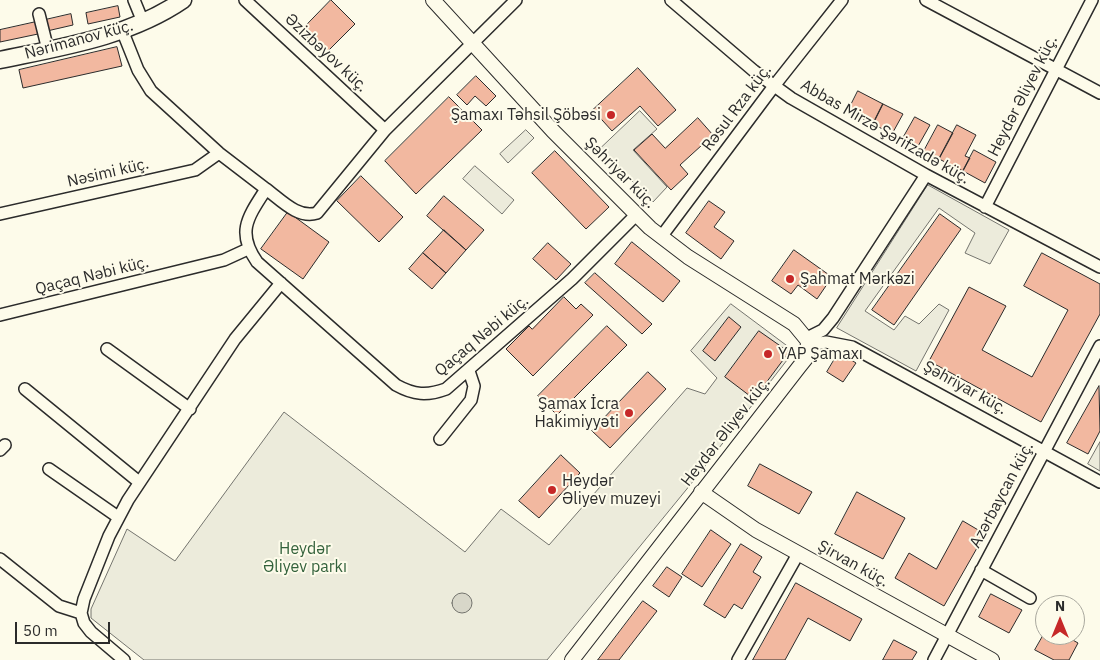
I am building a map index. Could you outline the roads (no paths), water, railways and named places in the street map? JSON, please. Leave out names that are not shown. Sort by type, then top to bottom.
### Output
[{"type":"main road","name":"Nərimanov küç.","points":[[0,60],[48,50],[122,30],[143,22],[183,0]]},
{"type":"street","points":[[134,0],[143,22]]},
{"type":"street","name":"Əzizbəyov küç.","points":[[245,0],[386,130]]},
{"type":"street","name":"Şəhriyar küç.","points":[[433,0],[553,132],[636,215],[661,237],[794,324],[808,342],[826,342],[852,347],[1100,482]]},
{"type":"street","points":[[122,30],[138,70],[151,91],[219,153],[300,213],[309,216],[317,213],[386,130],[516,0]]},
{"type":"street","name":"Abbas Mirzə Şərifzadə küç.","points":[[671,0],[774,86],[813,111],[926,175],[1100,268]]},
{"type":"street","name":"Rəsul Rza küç.","points":[[661,237],[774,86],[842,0]]},
{"type":"street","points":[[926,0],[1100,93]]},
{"type":"street","name":"Heydər Əliyev küç.","points":[[985,207],[1092,0]]},
{"type":"street","points":[[39,14],[48,50]]},
{"type":"street","name":"Nəsimi küç.","points":[[0,214],[195,170],[219,153]]},
{"type":"street","points":[[808,342],[832,318],[926,175]]},
{"type":"street","points":[[248,249],[245,239],[246,228],[251,212],[266,189]]},
{"type":"street","name":"Qaçaq Nəbi küç.","points":[[0,315],[224,260],[248,249],[257,262],[396,385],[408,391],[432,394],[446,390],[469,371],[572,279],[636,215]]},
{"type":"street","points":[[124,660],[90,632],[81,613],[84,599],[118,517],[139,482],[190,409],[235,339],[281,283]]},
{"type":"street","name":"Heydər Əliyev küç.","points":[[572,660],[800,367],[806,358],[808,342]]},
{"type":"street","name":"Azərbaycan küç.","points":[[934,660],[1100,346]]},
{"type":"street","points":[[107,349],[190,409]]},
{"type":"street","points":[[440,439],[472,400],[474,386],[469,371]]},
{"type":"street","points":[[25,389],[139,482]]},
{"type":"street","points":[[49,469],[118,517]]},
{"type":"street","name":"Şirvan küç.","points":[[701,492],[730,514],[798,554],[992,660]]},
{"type":"street","points":[[738,660],[798,554]]},
{"type":"street","points":[[0,559],[59,606],[81,613]]},
{"type":"street","points":[[981,570],[1030,598]]},
{"type":"place","name":"Şamaxı Təhsil Şöbəsi","points":[[611,115]]},
{"type":"place","name":"Şahmat Mərkəzi","points":[[790,279]]},
{"type":"place","name":"YAP Şamaxı","points":[[768,354]]},
{"type":"place","name":"Şamax İcra Hakimiyyəti","points":[[629,413]]},
{"type":"place","name":"Heydər Əliyev muzeyi","points":[[552,490]]},
{"type":"park label","name":"Heydər Əliyev parkı","points":[[305,558]]}]
